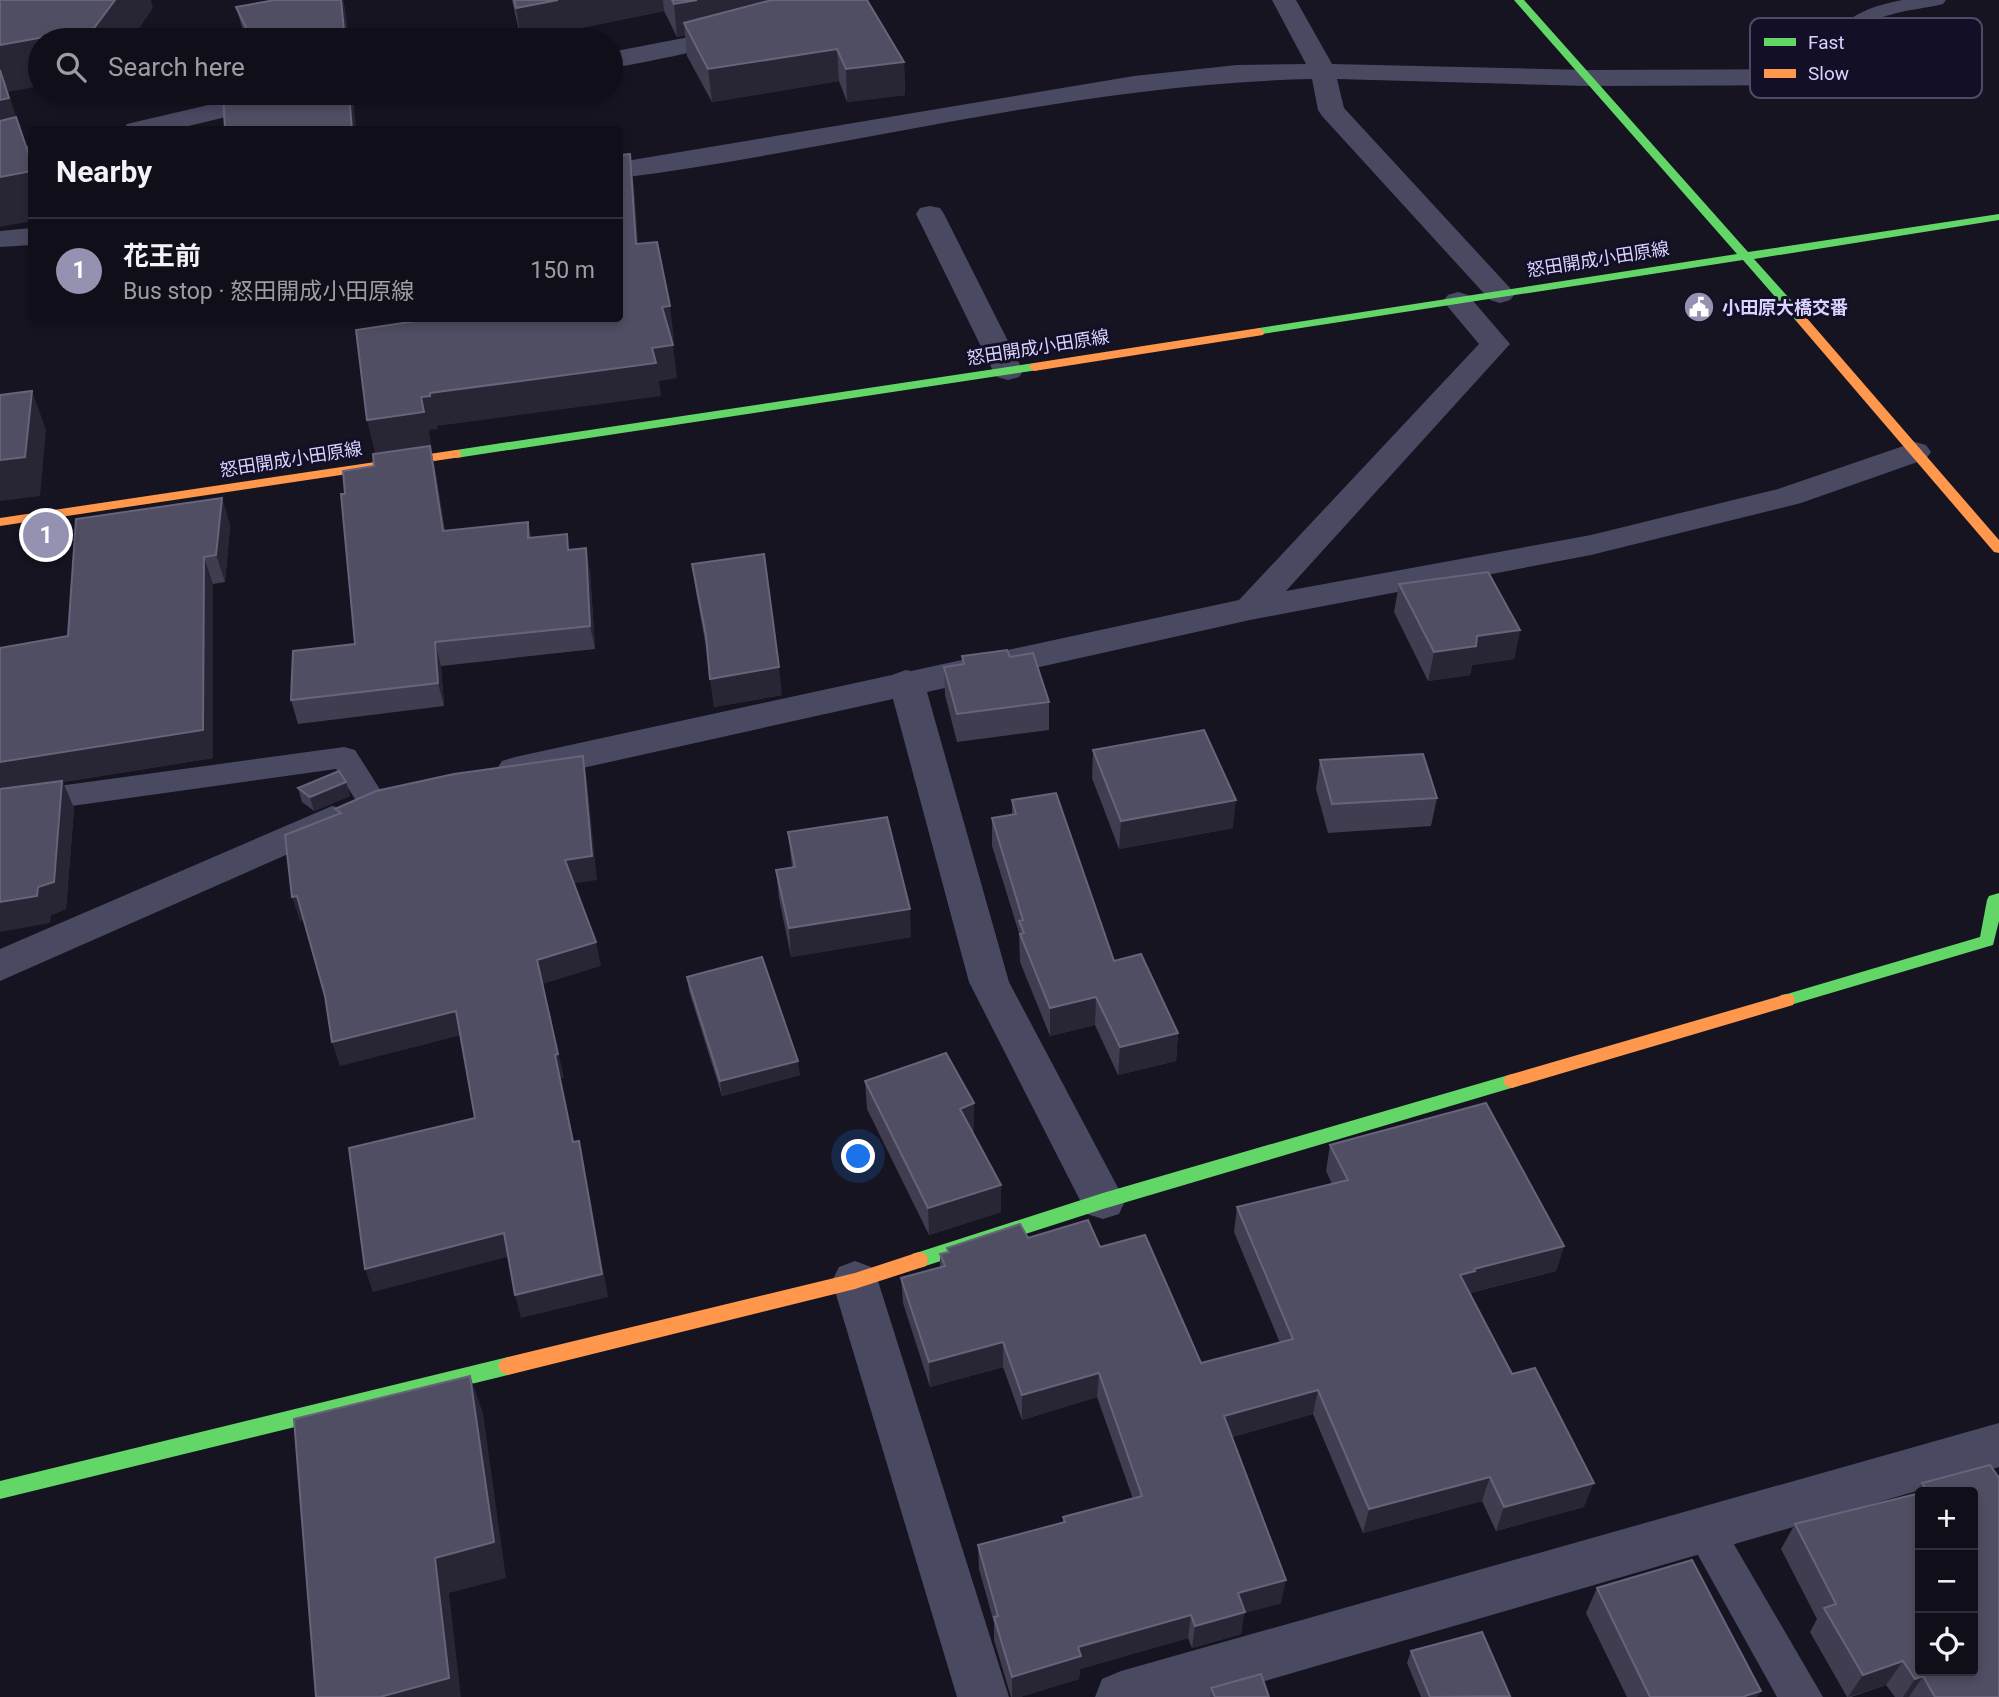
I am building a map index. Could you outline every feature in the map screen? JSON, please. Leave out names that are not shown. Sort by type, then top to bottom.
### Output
[{"type":"main road","points":[[1519,0],[1745,255],[1999,549]]},
{"type":"main road","name":"怒田開成小田原線","points":[[0,522],[1008,371],[1999,217]]},
{"type":"main road","points":[[0,1490],[855,1281],[1103,1201],[1993,949],[1995,900],[1999,899]]},
{"type":"street","points":[[623,59],[712,41],[834,0]]},
{"type":"street","points":[[1284,0],[1323,71],[1331,110],[1500,294]]},
{"type":"street","points":[[623,169],[1134,84],[1237,73],[1323,71],[1588,78],[1750,77]]},
{"type":"street","points":[[153,126],[242,105]]},
{"type":"street","points":[[0,160],[28,154]]},
{"type":"street","points":[[930,214],[1008,371]]},
{"type":"street","points":[[0,239],[28,236]]},
{"type":"street","points":[[1250,609],[1495,344],[1458,301]]},
{"type":"street","points":[[479,778],[906,682],[1250,609],[1591,545],[1789,496],[1915,452]]},
{"type":"street","points":[[906,682],[989,982],[1103,1201]]},
{"type":"street","points":[[0,966],[386,799]]},
{"type":"street","points":[[855,1281],[983,1697]]},
{"type":"street","points":[[1121,1697],[1999,1446]]},
{"type":"lane","points":[[1863,18],[1883,8],[1936,0]]},
{"type":"lane","points":[[0,805],[344,757],[386,799]]},
{"type":"lane","points":[[1704,1530],[1801,1697]]},
{"type":"building","points":[[0,0],[115,0],[94,28],[28,28],[28,40],[0,45]]},
{"type":"building","points":[[275,0],[341,0],[344,28],[246,28],[236,7]]},
{"type":"building","points":[[514,0],[558,0],[516,8]]},
{"type":"building","points":[[672,0],[697,0],[674,4]]},
{"type":"building","points":[[772,0],[867,0],[904,62],[846,69],[837,49],[708,69],[684,23]]},
{"type":"building","points":[[0,70],[9,98],[0,100]]},
{"type":"building","points":[[224,105],[350,105],[352,126],[225,126]]},
{"type":"building","points":[[16,117],[28,152],[28,172],[0,177],[0,121]]},
{"type":"building","points":[[630,154],[636,244],[657,242],[670,306],[662,307],[673,345],[652,348],[656,363],[430,393],[430,396],[421,397],[424,412],[367,420],[356,330],[409,322],[623,322],[623,155]]},
{"type":"building","points":[[32,391],[25,457],[0,460],[0,395]]},
{"type":"building","points":[[430,446],[443,531],[528,522],[528,538],[567,534],[568,550],[586,548],[590,626],[435,642],[438,683],[291,700],[293,651],[355,644],[341,494],[345,494],[343,471],[374,466],[373,454]]},
{"type":"building","points":[[222,498],[216,555],[204,557],[203,730],[0,762],[0,648],[68,636],[76,519]]},
{"type":"building","points":[[764,554],[779,667],[710,679],[706,636],[692,564]]},
{"type":"building","points":[[1488,572],[1520,630],[1477,636],[1476,646],[1434,652],[1399,584]]},
{"type":"building","points":[[1007,650],[1010,657],[1033,653],[1049,702],[957,714],[944,667],[964,664],[962,656]]},
{"type":"building","points":[[1204,730],[1236,800],[1121,821],[1093,750]]},
{"type":"building","points":[[1423,754],[1437,798],[1332,804],[1320,760]]},
{"type":"building","points":[[583,756],[592,856],[565,860],[596,942],[537,960],[558,1054],[555,1055],[573,1142],[579,1141],[602,1274],[515,1295],[504,1233],[365,1269],[349,1148],[475,1118],[456,1011],[332,1042],[325,996],[297,896],[292,897],[285,835],[341,813],[335,809],[376,791],[454,774]]},
{"type":"building","points":[[339,771],[346,782],[310,797],[298,788]]},
{"type":"building","points":[[62,781],[54,882],[38,887],[37,896],[0,902],[0,789]]},
{"type":"building","points":[[1056,793],[1114,961],[1141,954],[1178,1033],[1120,1047],[1096,997],[1050,1008],[1020,934],[1024,933],[1019,921],[1023,920],[992,818],[1016,814],[1012,800]]},
{"type":"building","points":[[887,817],[910,909],[789,928],[776,870],[795,867],[788,832]]},
{"type":"building","points":[[762,957],[798,1061],[720,1081],[687,977]]},
{"type":"building","points":[[946,1053],[974,1103],[960,1109],[1001,1185],[928,1208],[865,1081]]},
{"type":"building","points":[[1486,1103],[1564,1246],[1460,1275],[1512,1374],[1535,1368],[1594,1483],[1504,1507],[1490,1477],[1369,1509],[1318,1390],[1224,1416],[1286,1580],[1238,1593],[1245,1612],[1195,1626],[1191,1615],[1078,1647],[1081,1656],[1012,1677],[994,1617],[998,1616],[978,1545],[1065,1522],[1063,1517],[1142,1496],[1099,1373],[1022,1395],[1003,1342],[929,1362],[901,1278],[945,1266],[940,1254],[949,1252],[947,1248],[1020,1224],[1028,1238],[1088,1220],[1100,1247],[1145,1235],[1201,1363],[1293,1339],[1237,1207],[1348,1180],[1330,1145]]},
{"type":"building","points":[[470,1376],[494,1542],[435,1558],[449,1678],[380,1697],[316,1697],[294,1419]]},
{"type":"building","points":[[1990,1465],[1999,1478],[1999,1697],[1935,1697],[1923,1676],[1978,1676],[1978,1487],[1924,1487],[1922,1483]]},
{"type":"building","points":[[1915,1494],[1915,1676],[1923,1676],[1915,1679],[1903,1661],[1863,1675],[1824,1608],[1836,1604],[1795,1524]]},
{"type":"building","points":[[1692,1560],[1761,1691],[1742,1697],[1650,1697],[1597,1588]]},
{"type":"building","points":[[1482,1632],[1510,1696],[1430,1697],[1411,1651]]},
{"type":"building","points":[[1261,1674],[1269,1697],[1215,1697],[1211,1688]]},
{"type":"traffic: fast","points":[[1519,0],[1801,319]]},
{"type":"traffic: fast","points":[[1259,332],[1999,217]]},
{"type":"traffic: fast","points":[[456,454],[1034,367]]},
{"type":"traffic: fast","points":[[1787,1000],[1987,941],[1995,900],[1999,899]]},
{"type":"traffic: fast","points":[[919,1260],[1103,1201],[1512,1081]]},
{"type":"traffic: fast","points":[[0,1490],[508,1366]]},
{"type":"traffic: slow","points":[[1801,319],[1999,549]]},
{"type":"traffic: slow","points":[[1034,367],[1259,332]]},
{"type":"traffic: slow","points":[[0,522],[456,454]]},
{"type":"traffic: slow","points":[[1512,1081],[1787,1000]]},
{"type":"traffic: slow","points":[[508,1366],[855,1281],[919,1260]]},
{"type":"place","name":"小田原大橋交番","points":[[1699,307]]},
{"type":"place","name":"花王前","points":[[46,535]]}]
